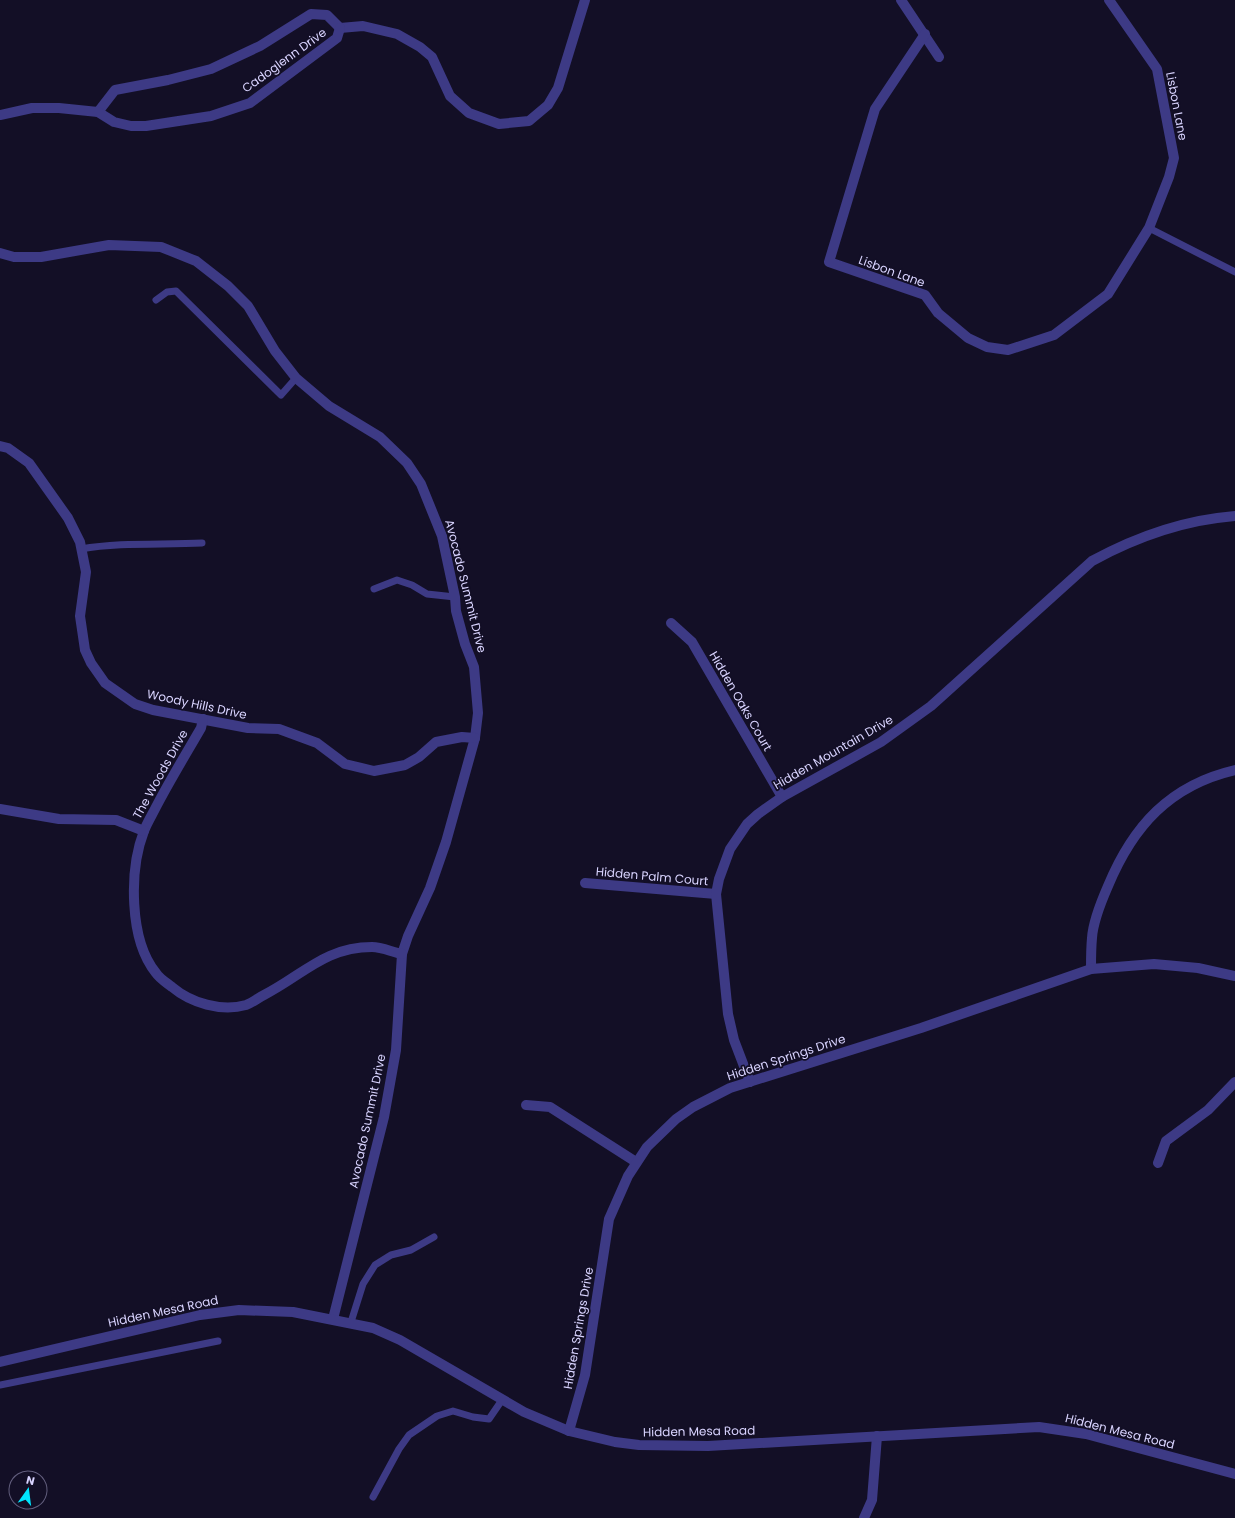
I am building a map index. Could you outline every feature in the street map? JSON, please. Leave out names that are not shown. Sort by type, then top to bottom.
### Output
[{"type":"street","name":"Cadoglenn Drive","points":[[340,28],[363,26],[397,34],[420,47],[432,56],[450,96],[469,112],[499,124],[529,121],[548,105],[558,88],[585,0]]},
{"type":"street","points":[[901,0],[939,57]]},
{"type":"street","name":"Lisbon Lane","points":[[925,34],[875,109],[829,262],[925,296],[938,312],[968,338],[987,347],[1008,350],[1054,335],[1108,294],[1149,228],[1169,177],[1174,158],[1157,69],[1109,0]]},
{"type":"street","name":"Cadoglenn Drive","points":[[98,112],[115,90],[168,80],[210,69],[260,46],[311,14],[328,15],[340,28]]},
{"type":"street","name":"Cadoglenn Drive","points":[[0,115],[32,108],[59,108],[98,112],[114,122],[131,126],[146,126],[211,116],[250,103],[337,38],[340,28]]},
{"type":"street","name":"Avocado Summit Drive","points":[[0,254],[14,257],[41,257],[109,244],[161,247],[196,261],[228,286],[248,306],[275,351],[296,378],[328,406],[380,437],[407,464],[421,484],[442,536],[455,597],[456,611],[465,644],[474,668],[478,712],[475,738],[446,842],[430,888],[408,936],[402,954],[396,1050],[384,1117],[334,1319]]},
{"type":"street","name":"Woody Hills Drive","points":[[0,446],[8,448],[29,463],[68,518],[81,549],[86,572],[80,616],[85,650],[91,663],[105,684],[135,704],[153,710],[248,728],[279,729],[316,743],[345,764],[374,771],[405,765],[419,758],[436,742],[462,737],[475,738]]},
{"type":"street","name":"Hidden Mountain Drive","points":[[750,1082],[734,1040],[728,1014],[716,894],[724,864],[738,836],[758,814],[782,797],[881,742],[931,706],[1092,561],[1126,543],[1155,532],[1200,520],[1235,516]]},
{"type":"street","name":"Hidden Oaks Court","points":[[671,623],[692,642],[782,797]]},
{"type":"street","name":"The Woods Drive","points":[[203,719],[201,728],[166,788],[144,831],[137,861],[133,906],[137,927],[145,954],[156,974],[180,994],[202,1004],[226,1007],[246,1005],[280,987],[320,959],[340,951],[373,947],[402,954]]},
{"type":"street","points":[[1091,969],[1092,937],[1100,906],[1122,855],[1130,841],[1150,816],[1177,794],[1208,778],[1235,770]]},
{"type":"street","points":[[0,809],[59,819],[116,820],[144,831]]},
{"type":"street","name":"Hidden Palm Court","points":[[585,883],[716,894]]},
{"type":"street","name":"Hidden Springs Drive","points":[[569,1430],[585,1375],[609,1219],[620,1190],[636,1162],[661,1132],[693,1107],[711,1096],[750,1082],[921,1028],[1091,969],[1132,965],[1174,965],[1235,976]]},
{"type":"street","points":[[1158,1163],[1166,1140],[1208,1110],[1235,1082]]},
{"type":"street","points":[[526,1105],[550,1107],[636,1162]]},
{"type":"street","name":"Hidden Mesa Road","points":[[0,1362],[181,1319],[219,1312],[276,1310],[351,1322],[374,1328],[436,1359],[502,1400],[546,1422],[569,1430],[615,1442],[663,1447],[708,1446],[1039,1427],[1086,1434],[1235,1474]]},
{"type":"street","points":[[864,1518],[872,1500],[877,1436]]},
{"type":"lane","points":[[1149,228],[1235,272]]},
{"type":"lane","points":[[156,300],[167,292],[176,291],[282,395],[296,378]]},
{"type":"lane","points":[[81,549],[110,544],[148,545],[202,543]]},
{"type":"lane","points":[[374,589],[397,580],[412,585],[427,594],[455,597]]},
{"type":"lane","points":[[351,1322],[363,1284],[375,1265],[391,1255],[411,1250],[434,1237]]},
{"type":"lane","points":[[0,1385],[218,1341]]},
{"type":"lane","points":[[373,1496],[399,1448],[409,1436],[438,1416],[453,1411],[473,1417],[489,1419],[502,1400]]}]
